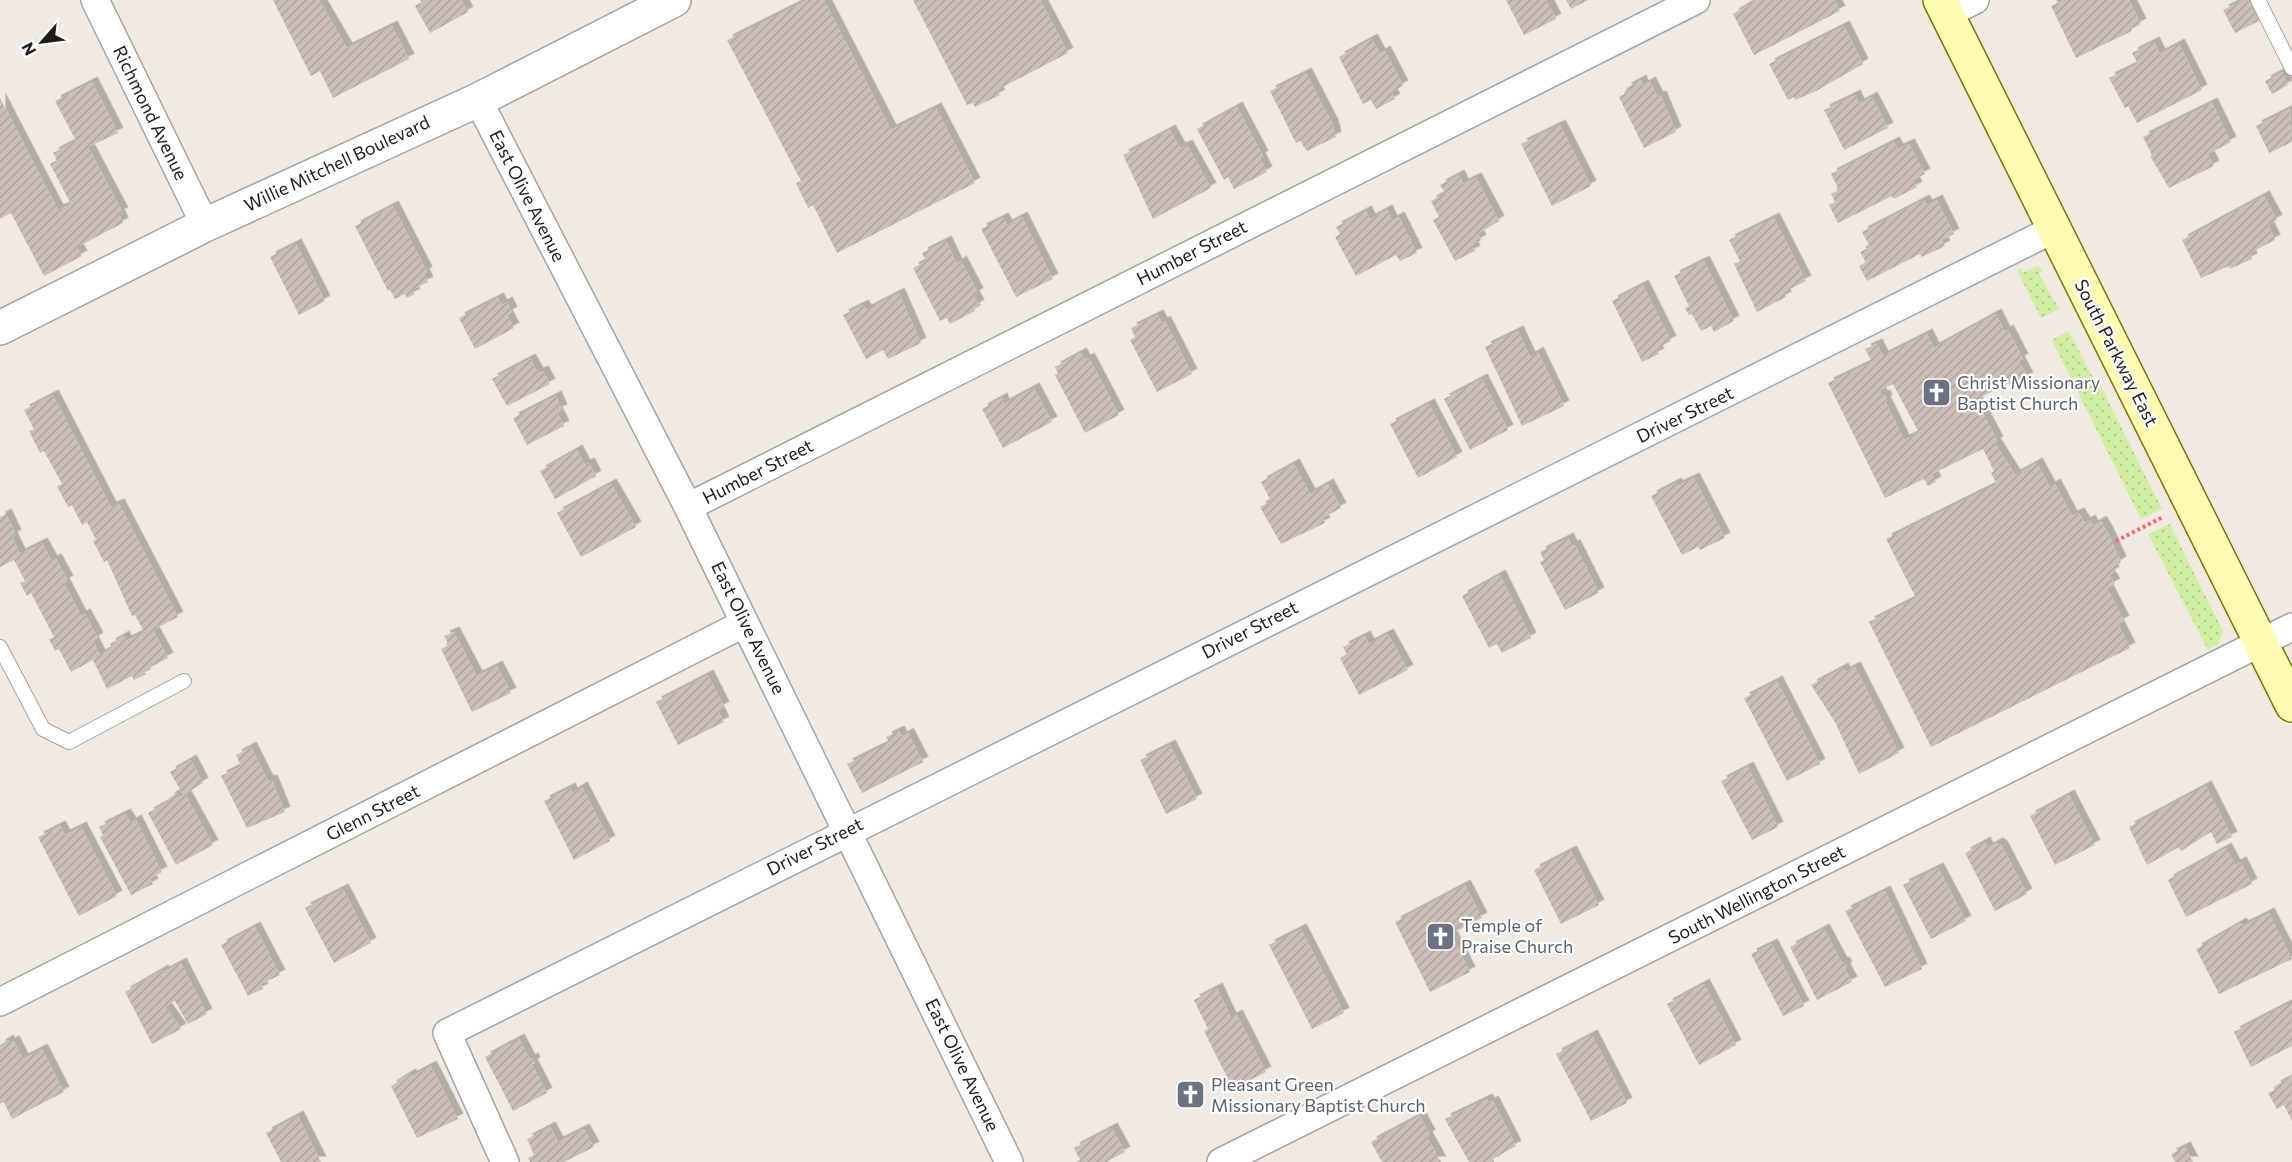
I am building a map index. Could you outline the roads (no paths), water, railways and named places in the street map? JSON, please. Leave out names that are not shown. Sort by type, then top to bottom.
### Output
[{"type":"main road","name":"South Parkway East","points":[[1954,5],[2054,229],[2292,705]]},
{"type":"street","name":"Richmond Avenue","points":[[95,0],[205,225]]},
{"type":"street","name":"Willie Mitchell Boulevard","points":[[0,328],[205,225],[477,100],[674,0]]},
{"type":"street","name":"Humber Street","points":[[688,507],[1696,0]]},
{"type":"street","name":"East Olive Avenue","points":[[477,100],[688,507],[1009,1162]]},
{"type":"street","name":"Driver Street","points":[[494,1158],[447,1033],[2054,229]]},
{"type":"street","name":"Glenn Street","points":[[0,1002],[745,623]]},
{"type":"street","name":"South Wellington Street","points":[[1221,1162],[2292,627]]},
{"type":"lane","points":[[2258,0],[2292,68]]},
{"type":"lane","points":[[0,647],[44,729],[69,742],[184,681]]},
{"type":"place","name":"Christ Missionary Baptist Church","points":[[1936,393]]},
{"type":"place","name":"Temple of Praise Church","points":[[1440,936]]},
{"type":"place","name":"Pleasant Green Missionary Baptist Church","points":[[1190,1095]]}]
